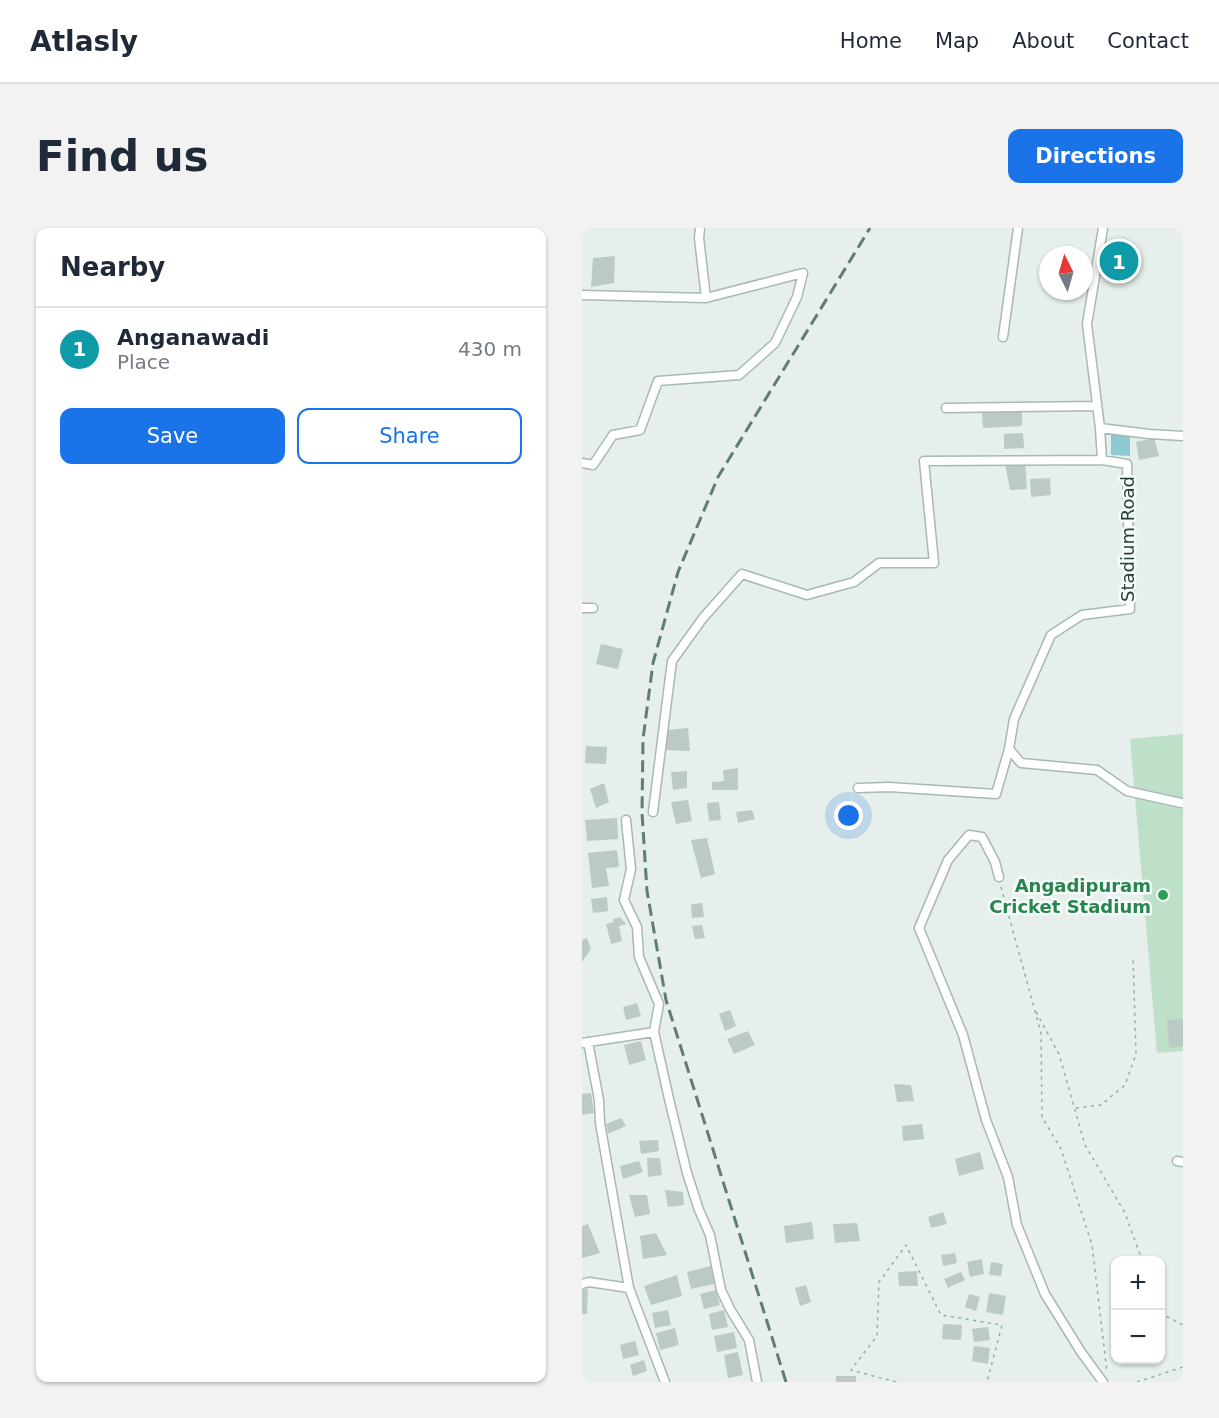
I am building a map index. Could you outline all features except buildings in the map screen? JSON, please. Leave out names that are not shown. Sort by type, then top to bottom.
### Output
[{"type":"street","points":[[700,228],[699,238],[706,298]]},
{"type":"street","points":[[1003,337],[1018,228]]},
{"type":"street","points":[[653,812],[672,661],[704,618],[742,574],[807,595],[854,582],[879,563],[934,563],[924,461],[1102,460],[1087,324],[1103,228]]},
{"type":"street","points":[[582,295],[706,298],[803,273],[797,297],[775,343],[739,375],[658,381],[640,430],[613,435],[593,465],[582,463]]},
{"type":"street","points":[[946,408],[1096,406]]},
{"type":"street","points":[[1100,428],[1183,436]]},
{"type":"street","name":"Stadium Road","points":[[1009,749],[1014,719],[1051,635],[1082,615],[1130,609],[1127,464],[1102,460]]},
{"type":"street","points":[[582,608],[593,608]]},
{"type":"street","points":[[858,788],[889,786],[996,794],[1009,749]]},
{"type":"street","points":[[1009,749],[1022,763],[1097,770],[1127,791],[1181,803]]},
{"type":"street","points":[[626,820],[631,869],[624,900],[637,927],[639,957],[659,1004],[654,1032],[687,1173],[710,1235],[721,1290],[730,1310],[749,1340],[757,1382]]},
{"type":"street","points":[[999,877],[995,862],[982,837],[969,835],[948,860],[919,928],[963,1035],[986,1120],[1008,1177],[1017,1225],[1045,1294],[1081,1352],[1103,1382]]},
{"type":"street","points":[[654,1032],[585,1042],[600,1100],[600,1123],[630,1288],[665,1382]]},
{"type":"street","points":[[582,1284],[589,1282],[630,1288]]},
{"type":"path","points":[[999,877],[1041,1033],[1042,1117],[1061,1149],[1092,1245],[1107,1371]]},
{"type":"path","points":[[1075,1108],[1101,1105],[1125,1085],[1136,1054],[1133,956]]},
{"type":"path","points":[[1035,1009],[1059,1054],[1085,1145],[1125,1213],[1141,1256]]},
{"type":"path","points":[[896,1382],[851,1370],[877,1336],[879,1282],[906,1245],[941,1315],[1002,1325],[987,1382]]},
{"type":"path","points":[[1165,1315],[1183,1325]]},
{"type":"path","points":[[1137,1382],[1183,1367]]},
{"type":"green space","name":"Angadipuram Cricket Stadium","points":[[1183,734],[1183,1051],[1157,1053],[1130,739]]},
{"type":"water","points":[[1111,433],[1130,434],[1130,456],[1111,455]]},
{"type":"railway","points":[[786,1382],[666,1000],[647,891],[642,813],[643,739],[653,663],[678,572],[718,477],[870,228]]},
{"type":"place","name":"Anganawadi","points":[[1119,261]]},
{"type":"place","name":"Angadipuram Cricket Stadium","points":[[1163,895]]}]
